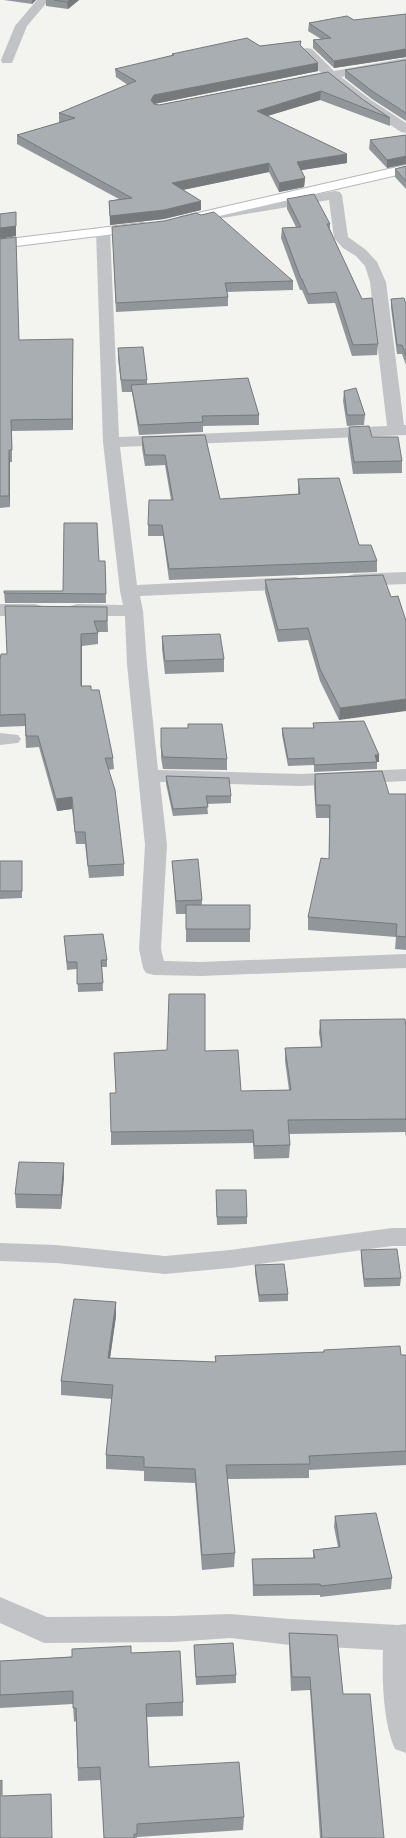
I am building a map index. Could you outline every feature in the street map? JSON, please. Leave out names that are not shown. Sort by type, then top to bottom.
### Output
[{"type":"street","points":[[7,60],[11,46],[21,26],[41,5],[43,0]]},
{"type":"street","points":[[308,52],[330,76],[389,119],[406,129]]},
{"type":"street","points":[[293,81],[330,76],[406,62]]},
{"type":"street","points":[[172,223],[406,169]]},
{"type":"street","points":[[111,442],[401,430],[378,282],[372,265],[361,252],[348,245],[341,238],[336,195],[172,223]]},
{"type":"street","points":[[0,244],[156,225]]},
{"type":"street","points":[[103,231],[111,442],[129,591],[134,611],[137,664],[156,845],[150,949],[154,968],[201,969],[406,961]]},
{"type":"street","points":[[335,581],[406,578]]},
{"type":"street","points":[[129,591],[311,582]]},
{"type":"street","points":[[0,610],[134,611]]},
{"type":"street","points":[[148,776],[302,780],[406,775]]},
{"type":"street","points":[[0,1252],[56,1254],[165,1265],[230,1259],[379,1238],[406,1237]]},
{"type":"street","points":[[0,1609],[44,1630],[173,1629],[230,1626],[290,1632],[402,1638],[397,1680],[406,1739]]},
{"type":"building","points":[[54,0],[70,0],[67,2]]},
{"type":"building","points":[[406,14],[406,49],[334,61],[313,40],[331,38],[309,23],[347,16],[354,20]]},
{"type":"building","points":[[247,38],[260,46],[301,41],[300,45],[318,63],[154,95],[151,100],[154,104],[159,105],[328,72],[362,99],[390,118],[321,91],[257,111],[347,154],[297,162],[305,178],[279,183],[269,163],[172,183],[201,201],[164,210],[110,216],[109,201],[132,198],[17,135],[75,118],[59,113],[136,81],[115,69],[174,55],[172,54]]},
{"type":"building","points":[[406,60],[406,113],[372,91],[345,70]]},
{"type":"building","points":[[406,135],[406,156],[387,160],[370,140]]},
{"type":"building","points":[[406,166],[406,181],[395,169]]},
{"type":"building","points":[[314,194],[330,224],[327,224],[362,299],[372,298],[378,344],[353,345],[336,292],[308,294],[301,279],[282,228],[301,227],[287,199]]},
{"type":"building","points":[[16,212],[16,226],[0,228],[0,214]]},
{"type":"building","points":[[214,212],[293,281],[225,283],[228,297],[116,303],[112,227],[164,221],[196,213],[201,215]]},
{"type":"building","points":[[16,237],[19,340],[73,339],[72,419],[11,420],[12,450],[9,450],[9,496],[0,496],[0,239]]},
{"type":"building","points":[[404,298],[406,304],[406,355],[402,345],[397,345],[391,299]]},
{"type":"building","points":[[143,347],[147,380],[121,380],[118,348]]},
{"type":"building","points":[[248,378],[259,415],[202,416],[203,422],[139,425],[131,385]]},
{"type":"building","points":[[356,388],[365,415],[347,415],[344,391]]},
{"type":"building","points":[[369,426],[372,437],[398,437],[402,461],[354,462],[349,427]]},
{"type":"building","points":[[205,435],[220,499],[300,494],[298,479],[339,478],[359,545],[371,545],[377,561],[169,569],[162,525],[148,525],[149,500],[173,500],[165,455],[145,455],[142,437]]},
{"type":"building","points":[[64,523],[97,523],[99,561],[105,561],[106,594],[4,593],[4,591],[63,591]]},
{"type":"building","points":[[383,575],[391,597],[398,596],[406,621],[406,699],[340,708],[320,669],[308,628],[278,630],[265,580]]},
{"type":"building","points":[[5,606],[107,607],[107,621],[94,621],[98,633],[81,634],[81,686],[91,686],[91,690],[99,690],[113,758],[105,758],[115,790],[124,864],[88,866],[85,832],[75,832],[72,797],[56,799],[38,736],[26,736],[25,714],[0,715],[0,660],[1,654],[7,654]]},
{"type":"building","points":[[220,634],[224,659],[165,661],[162,636]]},
{"type":"building","points":[[364,721],[379,755],[375,755],[377,762],[314,765],[314,758],[288,759],[282,728],[314,728],[313,723]]},
{"type":"building","points":[[188,724],[222,724],[227,759],[163,757],[161,747],[161,728],[188,728]]},
{"type":"building","points":[[382,771],[389,794],[406,794],[406,937],[396,936],[397,924],[308,917],[321,858],[329,859],[330,805],[316,805],[315,774]]},
{"type":"building","points":[[166,776],[229,778],[231,796],[206,796],[208,807],[173,809]]},
{"type":"building","points":[[198,859],[202,900],[176,901],[172,861]]},
{"type":"building","points":[[0,861],[22,861],[22,891],[0,891]]},
{"type":"building","points":[[186,905],[250,905],[250,929],[186,929]]},
{"type":"building","points":[[103,934],[107,960],[101,960],[103,983],[77,984],[77,962],[67,962],[64,936]]},
{"type":"building","points":[[169,994],[205,994],[205,1051],[238,1050],[241,1091],[291,1090],[285,1048],[322,1047],[320,1020],[405,1019],[406,1119],[288,1120],[290,1145],[254,1146],[253,1130],[111,1132],[110,1093],[116,1093],[114,1053],[167,1050]]},
{"type":"building","points":[[19,1162],[64,1163],[61,1195],[15,1194]]},
{"type":"building","points":[[216,1190],[246,1190],[247,1217],[217,1217]]},
{"type":"building","points":[[397,1249],[401,1278],[364,1279],[361,1250]]},
{"type":"building","points":[[284,1264],[288,1294],[259,1295],[255,1265]]},
{"type":"building","points":[[74,1299],[116,1302],[108,1358],[216,1362],[215,1356],[324,1352],[324,1350],[400,1346],[401,1355],[406,1355],[406,1451],[309,1456],[310,1464],[226,1465],[235,1553],[202,1555],[195,1469],[144,1467],[144,1457],[106,1455],[113,1385],[61,1381]]},
{"type":"building","points":[[376,1513],[392,1578],[321,1586],[320,1584],[254,1585],[252,1559],[315,1558],[313,1550],[340,1547],[335,1516]]},
{"type":"building","points":[[289,1633],[337,1635],[343,1694],[370,1694],[384,1838],[322,1838],[310,1677],[292,1677]]},
{"type":"building","points":[[233,1643],[236,1675],[196,1677],[194,1645]]},
{"type":"building","points":[[131,1646],[131,1653],[180,1651],[183,1702],[146,1704],[149,1767],[239,1762],[244,1817],[137,1824],[137,1834],[134,1834],[134,1838],[104,1838],[100,1767],[78,1768],[76,1708],[73,1708],[73,1691],[0,1695],[0,1661],[72,1657],[72,1649]]},
{"type":"building","points":[[2,1780],[2,1796],[51,1794],[52,1838],[0,1838],[0,1781]]}]
